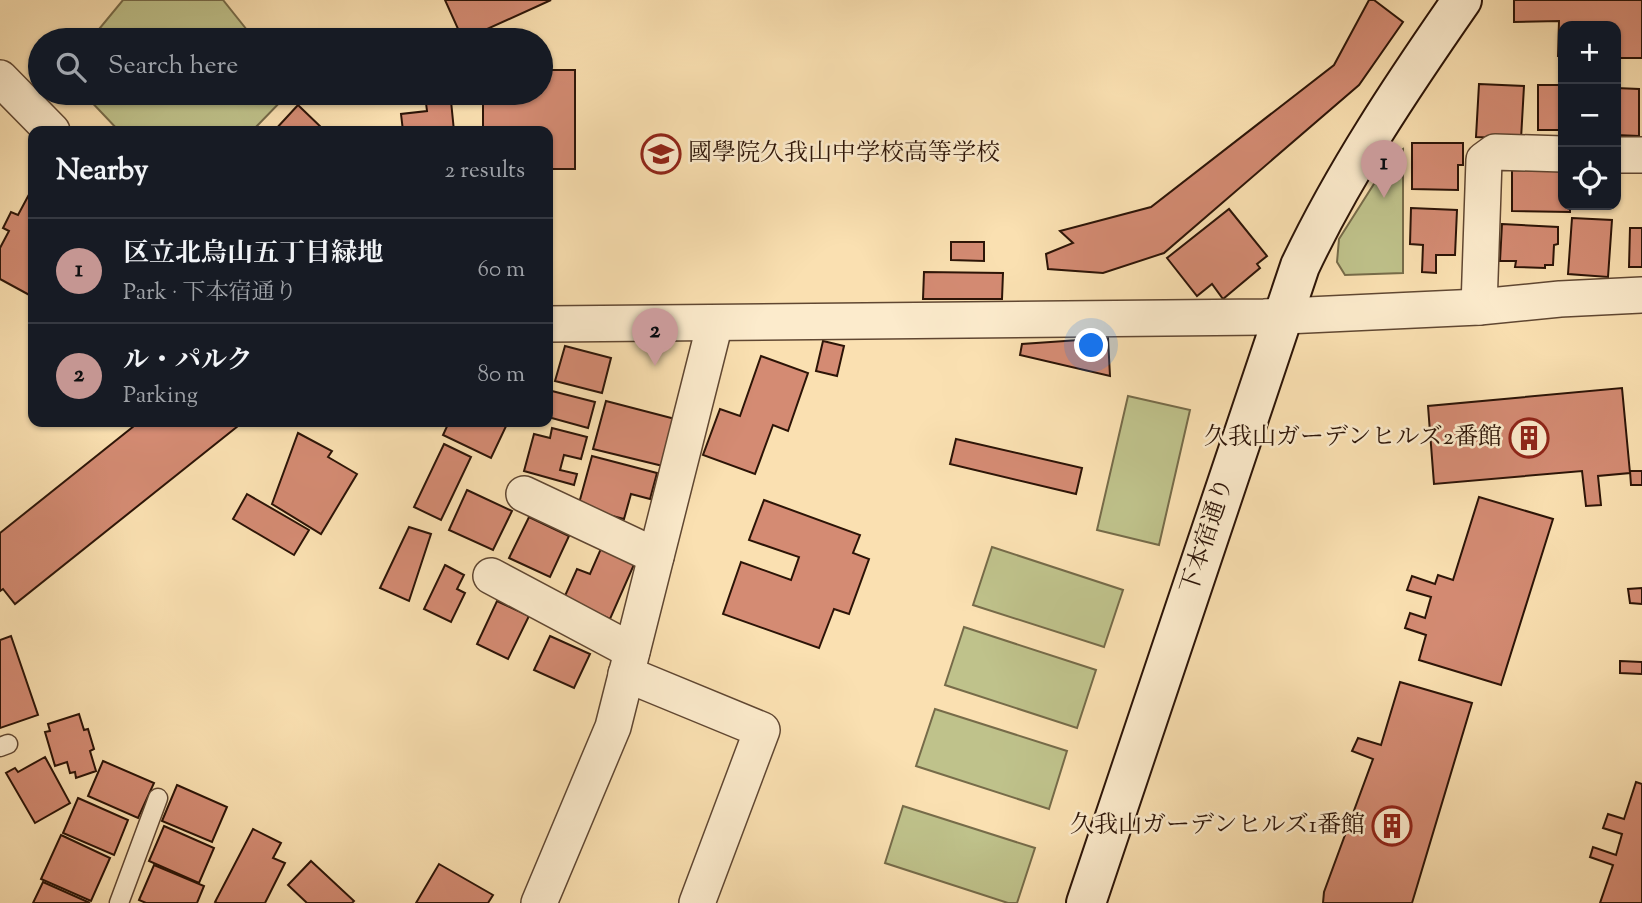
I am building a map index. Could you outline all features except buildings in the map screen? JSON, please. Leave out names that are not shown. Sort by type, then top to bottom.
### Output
[{"type":"street","name":"下本宿通り","points":[[1086,903],[1300,267],[1326,212],[1462,0]]},
{"type":"street","points":[[0,78],[47,126]]},
{"type":"street","points":[[1479,307],[1484,160],[1495,152],[1558,153]]},
{"type":"street","points":[[1621,155],[1642,155]]},
{"type":"street","points":[[553,324],[1282,316],[1479,307],[1642,295]]},
{"type":"street","points":[[539,903],[613,727],[715,323]]},
{"type":"street","points":[[524,494],[656,556]]},
{"type":"street","points":[[491,576],[629,663],[762,730],[697,903]]},
{"type":"lane","points":[[119,903],[158,798]]},
{"type":"green space","points":[[123,0],[223,0],[245,28],[100,28]]},
{"type":"green space","points":[[94,105],[277,105],[257,126],[114,126]]},
{"type":"green space","points":[[1403,149],[1403,273],[1345,275],[1337,262],[1339,239],[1391,157]]},
{"type":"green space","points":[[1128,396],[1190,410],[1159,545],[1097,530]]},
{"type":"green space","points":[[992,547],[1123,590],[1104,647],[973,605]]},
{"type":"green space","points":[[964,627],[1096,670],[1077,728],[945,685]]},
{"type":"green space","points":[[935,709],[1067,751],[1049,809],[916,766]]},
{"type":"green space","points":[[903,806],[1035,848],[1017,903],[1008,903],[885,863]]},
{"type":"place","name":"國學院久我山中学校高等学校","points":[[661,154]]},
{"type":"place","name":"区立北烏山五丁目緑地","points":[[1384,198]]},
{"type":"place","name":"ル・パルク","points":[[655,366]]},
{"type":"place","name":"久我山ガーデンヒルズ2番館","points":[[1529,438]]},
{"type":"place","name":"久我山ガーデンヒルズ1番館","points":[[1392,826]]}]
